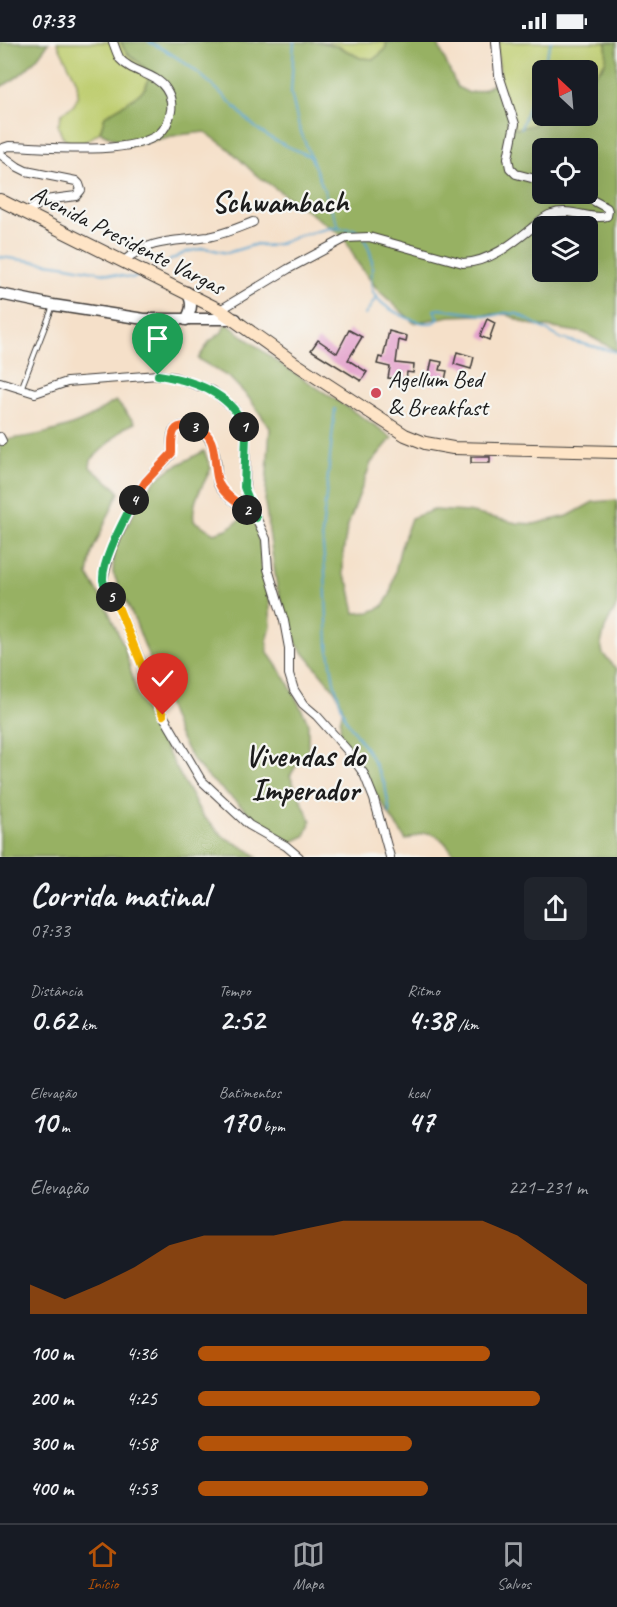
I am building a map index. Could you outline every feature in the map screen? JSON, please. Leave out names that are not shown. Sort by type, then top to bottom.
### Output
[{"type":"main road","name":"Avenida Presidente Vargas","points":[[0,200],[220,310],[293,362],[393,428],[425,443],[453,448],[617,452]]},
{"type":"street","points":[[0,149],[9,146],[101,149],[149,139],[159,134],[167,125],[172,109],[169,93],[165,86],[157,80],[120,59],[112,42]]},
{"type":"street","points":[[496,42],[499,75],[515,124],[508,158],[510,168],[516,174],[532,178]]},
{"type":"street","points":[[0,154],[18,167],[76,181],[81,186],[76,196],[45,200],[26,213]]},
{"type":"street","points":[[220,310],[288,269],[346,238],[369,237],[463,263],[474,263],[503,248],[551,214],[572,212],[607,216],[607,208],[598,203]]},
{"type":"street","points":[[124,261],[141,248],[152,244],[209,237],[253,222]]},
{"type":"street","points":[[186,320],[192,303],[187,292]]},
{"type":"street","points":[[0,294],[144,319],[236,320]]},
{"type":"street","points":[[0,382],[35,393],[67,381],[158,375],[174,377],[213,391],[234,409],[244,425],[246,435],[244,487],[266,539],[268,569],[284,621],[289,648],[289,674],[294,690],[303,704],[317,716],[348,751],[364,774],[374,799],[390,857]]},
{"type":"street","points":[[256,518],[226,494],[218,483],[216,459],[206,433],[198,427],[181,426],[174,429],[172,453],[145,482],[134,500],[111,551],[103,579],[119,609],[163,715],[201,780],[249,825],[286,846],[299,857]]},
{"type":"lane","points":[[20,389],[53,305]]},
{"type":"green space","points":[[0,42],[49,42],[28,68],[0,87]]},
{"type":"green space","points":[[57,42],[121,42],[128,54],[143,66],[148,74],[148,82],[144,89],[105,116],[100,132],[79,146],[65,139],[58,125],[62,113],[74,105],[78,95],[77,82]]},
{"type":"green space","points":[[121,42],[320,42],[340,47],[360,58],[374,59],[385,50],[387,42],[437,42],[457,87],[469,93],[482,90],[495,83],[502,88],[507,104],[508,119],[516,129],[532,125],[598,126],[598,72],[606,59],[606,42],[617,42],[617,351],[584,333],[528,324],[506,314],[450,316],[414,323],[377,289],[357,262],[344,237],[255,174],[229,149],[205,132],[178,135],[129,146],[100,132],[105,116],[137,96],[148,82],[148,74],[143,66],[128,54]]},
{"type":"green space","points":[[320,42],[387,42],[385,50],[374,59],[360,58],[340,47]]},
{"type":"green space","points":[[496,42],[606,42],[607,59],[598,72],[598,60],[532,60],[532,125],[515,129],[508,119],[507,104],[502,88],[495,83],[500,73]]},
{"type":"green space","points":[[226,323],[276,361],[392,438],[371,463],[347,528],[343,574],[349,584],[355,613],[370,612],[382,607],[390,595],[400,550],[411,518],[434,510],[468,512],[517,523],[534,524],[568,516],[593,502],[617,500],[617,605],[605,628],[601,644],[603,654],[617,669],[617,857],[455,857],[443,841],[435,835],[426,833],[406,840],[341,738],[340,721],[343,709],[336,692],[297,645],[277,587],[265,503],[270,428],[249,398],[230,378],[198,359],[209,342],[222,332]]},
{"type":"green space","points":[[116,401],[135,423],[124,428],[91,460],[90,467],[119,492],[92,552],[88,575],[106,606],[124,646],[137,694],[144,709],[202,815],[224,837],[257,857],[0,857],[0,440],[67,427],[88,418]]},
{"type":"green space","points":[[204,451],[211,468],[196,500],[194,521],[214,533],[227,529],[244,517],[255,522],[261,550],[262,572],[269,593],[271,627],[267,641],[268,653],[286,679],[308,722],[308,751],[290,776],[311,821],[305,836],[290,843],[256,819],[209,778],[192,759],[178,733],[134,618],[113,573],[114,551],[140,501],[153,482],[170,469]]},
{"type":"building","points":[[487,319],[495,323],[489,340],[480,336]]},
{"type":"building","points":[[349,330],[362,337],[348,360],[367,372],[361,381],[311,350],[318,340],[337,353]]},
{"type":"building","points":[[389,331],[407,336],[406,342],[399,340],[396,363],[414,365],[413,373],[407,372],[406,380],[388,378],[390,367],[377,364],[379,357],[383,358]]},
{"type":"building","points":[[457,352],[474,357],[471,369],[454,364]]},
{"type":"building","points":[[432,360],[442,362],[440,370],[447,371],[445,380],[438,379],[437,385],[427,383]]},
{"type":"building","points":[[471,457],[490,457],[490,463],[471,463]]},
{"type":"waterway","points":[[149,42],[172,54],[202,76],[260,131],[310,156]]},
{"type":"waterway","points":[[294,42],[291,93],[299,127],[339,228]]},
{"type":"waterway","points":[[521,128],[551,42]]},
{"type":"waterway","points":[[169,261],[186,252],[205,248],[227,253],[257,244],[267,246],[278,244],[330,228],[358,231]]},
{"type":"waterway","points":[[365,240],[371,257],[373,292],[384,304],[401,315],[428,323],[435,322],[439,318],[434,310],[440,309],[491,316],[505,313],[518,314],[562,339],[617,352]]},
{"type":"waterway","points":[[0,257],[62,265],[132,278],[139,276]]},
{"type":"waterway","points":[[365,315],[377,296]]},
{"type":"waterway","points":[[335,409],[322,534],[328,645],[334,682],[345,718],[370,755],[385,785],[390,814]]},
{"type":"place","name":"Agellum Bed & Breakfast","points":[[376,393]]},
{"type":"district","name":"Schwambach","points":[[280,202]]},
{"type":"district","name":"Vivendas do Imperador","points":[[305,773]]},
{"type":"route","points":[[158,375],[174,377],[213,391],[224,399],[240,417],[246,435],[244,487],[256,518],[226,494],[218,483],[216,459],[206,433],[198,427],[181,426],[174,429],[171,441],[172,453],[145,482],[134,500],[111,551],[103,579],[119,609],[163,715]]}]
